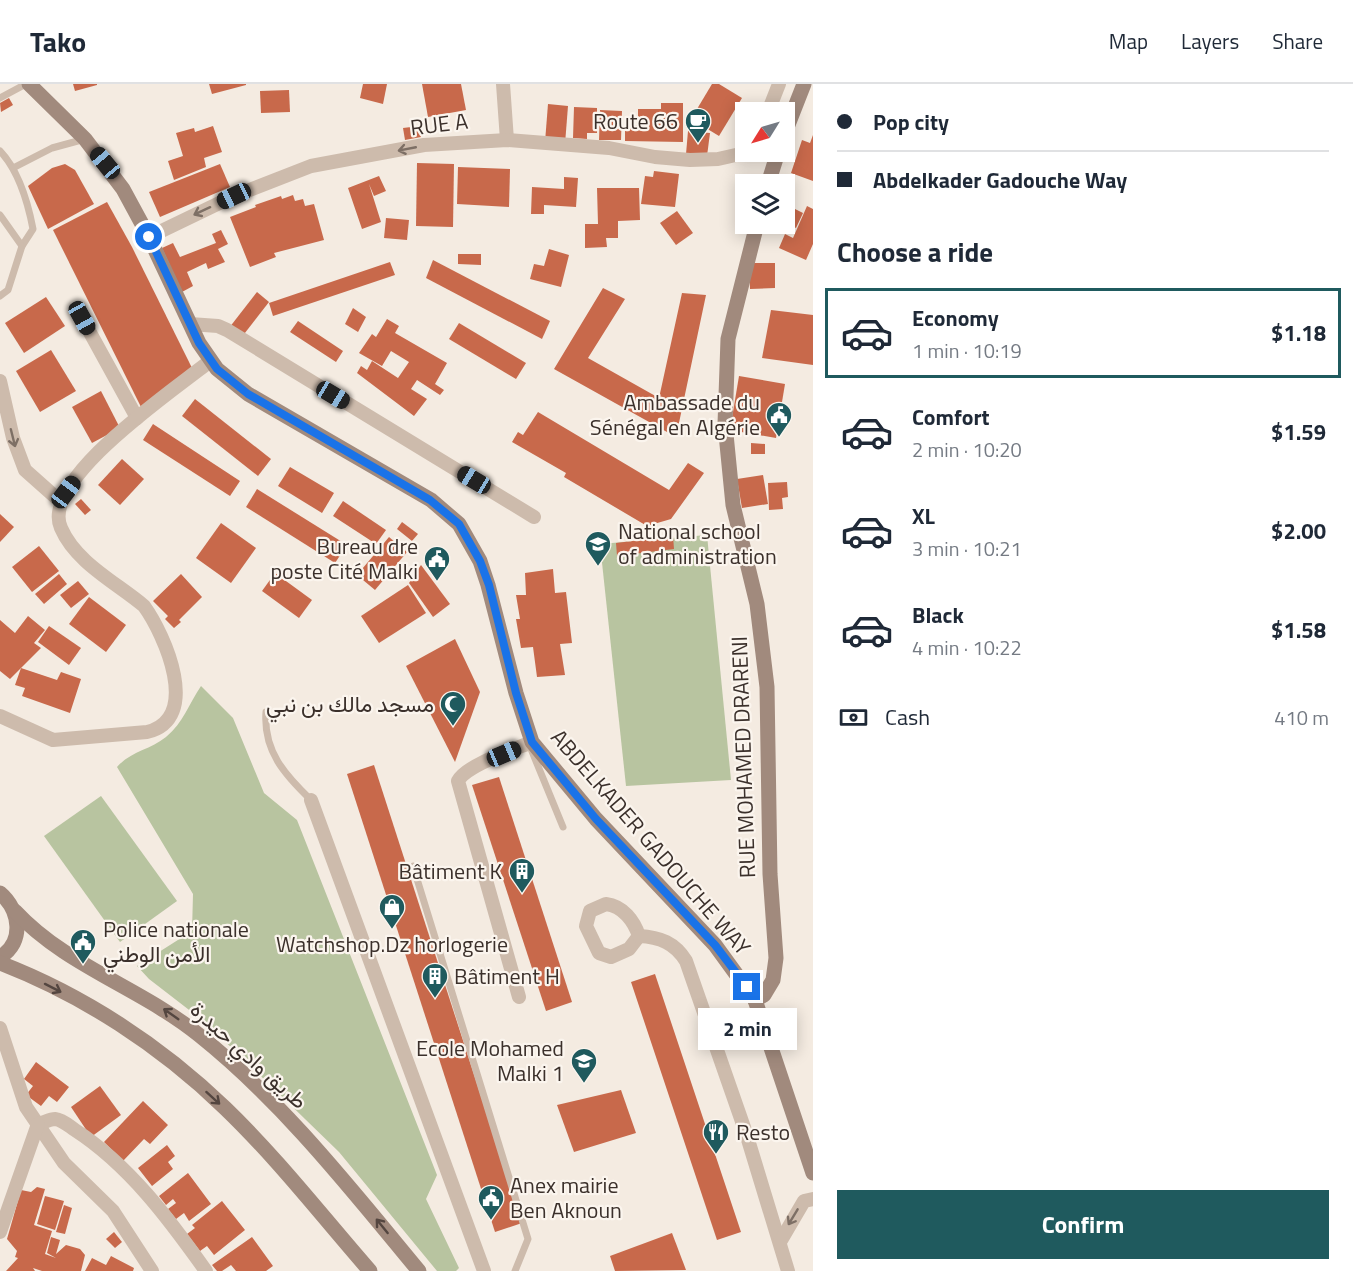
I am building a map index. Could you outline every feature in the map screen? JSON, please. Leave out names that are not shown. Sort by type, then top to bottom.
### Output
[{"type":"street","name":"ABDELKADER GADOUCHE WAY","points":[[27,84],[85,139],[123,189],[149,237],[189,324],[210,361],[248,394],[430,500],[459,524],[480,561],[489,585],[530,743],[596,819],[715,945],[755,1000],[813,1173]]},
{"type":"street","points":[[502,84],[507,140]]},
{"type":"street","points":[[772,102],[779,84]]},
{"type":"street","points":[[795,107],[804,84]]},
{"type":"street","name":"RUE A","points":[[149,237],[234,196],[311,166],[424,145],[486,139],[609,148],[655,157],[690,160],[718,159],[735,155]]},
{"type":"street","name":"RUE MOHAMED DRARENI","points":[[754,234],[728,339],[725,424],[733,505],[757,604],[767,687],[770,874],[776,958],[773,980],[764,995],[755,1000]]},
{"type":"street","points":[[82,318],[137,418]]},
{"type":"street","points":[[189,324],[218,326],[226,330],[534,517]]},
{"type":"street","points":[[0,716],[53,740],[155,730],[168,722],[174,709],[173,675],[161,633],[144,606],[73,547],[59,523],[61,502],[87,463],[137,418],[210,361]]},
{"type":"street","points":[[0,381],[13,438],[26,470],[33,480],[61,502]]},
{"type":"street","points":[[519,997],[458,781],[461,775],[530,743]]},
{"type":"street","points":[[311,800],[484,1271]]},
{"type":"street","name":"طريق وادي حيدرة","points":[[0,893],[35,933],[53,947],[160,1007],[223,1055],[316,1149],[419,1271]]},
{"type":"street","points":[[0,957],[12,946],[17,935],[15,911]]},
{"type":"street","points":[[639,936],[669,942],[686,961],[750,1143],[788,1271]]},
{"type":"street","points":[[0,963],[122,1026],[155,1047],[190,1076],[226,1109],[280,1167],[370,1271]]},
{"type":"street","points":[[0,1028],[26,1107],[64,1163],[113,1211],[152,1271]]},
{"type":"street","points":[[38,1124],[55,1119],[63,1121],[105,1151],[148,1196],[206,1271]]},
{"type":"street","points":[[0,1232],[38,1124]]},
{"type":"street","points":[[780,1242],[804,1201],[813,1199]]},
{"type":"lane","points":[[0,98],[27,84]]},
{"type":"lane","points":[[13,168],[52,148],[85,139]]},
{"type":"lane","points":[[0,151],[13,168],[29,206],[33,229],[22,246],[8,290],[0,296]]},
{"type":"lane","points":[[0,215],[22,246]]},
{"type":"lane","points":[[266,712],[264,729],[282,772],[311,800]]},
{"type":"lane","points":[[530,743],[563,827]]},
{"type":"lane","points":[[413,866],[528,1239],[514,1271]]},
{"type":"green space","points":[[707,535],[731,780],[626,786],[600,544]]},
{"type":"green space","points":[[201,686],[233,718],[264,793],[297,820],[437,1175],[426,1199],[459,1268],[456,1271],[437,1271],[339,1152],[206,1023],[149,979],[137,966],[192,931],[193,894],[117,767],[128,757],[160,741],[172,732]]},
{"type":"green space","points":[[101,796],[177,901],[120,942],[44,836]]},
{"type":"building","points":[[73,84],[97,84],[97,85],[75,91]]},
{"type":"building","points":[[209,84],[246,84],[246,85],[212,94]]},
{"type":"building","points":[[363,84],[387,84],[383,104],[360,98]]},
{"type":"building","points":[[422,84],[461,84],[466,110],[428,117]]},
{"type":"building","points":[[712,84],[719,84],[742,98],[740,102],[735,102],[735,110],[719,136],[691,119]]},
{"type":"building","points":[[289,90],[290,112],[261,113],[260,91]]},
{"type":"building","points":[[9,98],[13,105],[1,112],[0,103]]},
{"type":"building","points":[[661,103],[683,103],[683,142],[625,141],[625,125],[638,125],[638,109],[661,109]]},
{"type":"building","points":[[548,104],[568,106],[565,144],[545,142]]},
{"type":"building","points":[[574,107],[597,108],[597,133],[587,133],[587,139],[573,138]]},
{"type":"building","points":[[600,110],[622,111],[621,140],[599,140]]},
{"type":"building","points":[[213,126],[222,152],[204,158],[206,167],[174,180],[168,161],[183,156],[176,133],[194,128],[195,132]]},
{"type":"building","points":[[419,126],[421,137],[405,140],[403,128]]},
{"type":"building","name":"Route 66","points":[[688,131],[710,133],[707,156],[686,154]]},
{"type":"building","points":[[813,135],[813,181],[791,173],[802,140],[810,143]]},
{"type":"building","points":[[417,163],[454,164],[453,227],[416,226]]},
{"type":"building","points":[[65,164],[75,170],[94,204],[48,229],[28,186],[52,168]]},
{"type":"building","points":[[220,164],[230,187],[160,217],[149,192]]},
{"type":"building","points":[[458,167],[510,169],[509,207],[457,204]]},
{"type":"building","points":[[654,171],[679,174],[675,207],[641,204],[645,176],[653,177]]},
{"type":"building","points":[[379,176],[386,191],[374,196],[369,184],[381,222],[362,229],[348,188]]},
{"type":"building","points":[[564,177],[578,178],[576,207],[544,205],[544,214],[531,214],[532,187],[564,189]]},
{"type":"building","points":[[597,188],[639,188],[640,220],[618,221],[618,238],[606,238],[607,247],[585,248],[585,224],[598,224]]},
{"type":"building","points":[[293,195],[295,201],[303,199],[305,206],[314,204],[324,240],[274,253],[276,257],[250,267],[230,217],[281,196],[282,199]]},
{"type":"building","points":[[107,202],[193,370],[141,407],[53,230]]},
{"type":"building","points":[[807,206],[813,209],[813,244],[806,260],[779,248],[785,234],[793,238]]},
{"type":"building","points":[[795,209],[803,213],[795,228]]},
{"type":"building","points":[[677,211],[693,233],[676,245],[660,223]]},
{"type":"building","points":[[386,218],[409,220],[407,240],[384,238]]},
{"type":"building","points":[[221,230],[228,244],[218,249],[225,262],[208,269],[206,263],[187,272],[193,286],[182,292],[162,248],[173,243],[180,257],[216,243],[212,234]]},
{"type":"building","points":[[549,249],[569,255],[561,287],[530,279],[534,264],[544,266]]},
{"type":"building","points":[[458,254],[481,254],[481,265],[458,264]]},
{"type":"building","points":[[433,260],[550,321],[542,339],[426,278]]},
{"type":"building","points":[[390,262],[395,275],[273,316],[269,303]]},
{"type":"building","points":[[749,263],[775,263],[775,288],[750,289]]},
{"type":"building","points":[[603,288],[625,299],[588,358],[659,398],[682,293],[706,295],[676,437],[554,369]]},
{"type":"building","points":[[257,292],[269,302],[241,338],[229,328]]},
{"type":"building","points":[[46,297],[65,326],[24,353],[5,323]]},
{"type":"building","points":[[353,308],[366,317],[358,332],[345,324]]},
{"type":"building","points":[[771,310],[813,315],[813,365],[762,358]]},
{"type":"building","points":[[387,319],[399,326],[395,333],[447,363],[435,384],[444,390],[440,395],[417,380],[411,389],[427,399],[414,416],[357,373],[361,366],[367,370],[372,361],[398,378],[409,362],[391,351],[382,366],[359,353],[372,334],[376,337]]},
{"type":"building","points":[[298,321],[343,351],[336,362],[290,332]]},
{"type":"building","points":[[459,323],[526,363],[516,379],[449,339]]},
{"type":"building","points":[[51,350],[76,391],[40,412],[16,371]]},
{"type":"building","points":[[739,376],[785,384],[776,438],[730,430]]},
{"type":"building","points":[[101,391],[120,428],[92,443],[72,407]]},
{"type":"building","points":[[195,399],[271,459],[258,476],[182,416]]},
{"type":"building","points":[[538,412],[669,490],[688,463],[704,473],[671,519],[647,526],[564,477],[566,473],[512,442],[518,432],[523,435]]},
{"type":"building","points":[[153,424],[240,481],[230,496],[143,440]]},
{"type":"building","points":[[751,443],[765,444],[765,454],[751,454]]},
{"type":"building","points":[[122,459],[144,479],[120,505],[98,485]]},
{"type":"building","points":[[290,467],[334,493],[322,513],[278,486]]},
{"type":"building","points":[[763,475],[768,504],[742,508],[737,479]]},
{"type":"building","points":[[787,482],[788,497],[782,498],[783,509],[769,510],[768,483]]},
{"type":"building","points":[[257,489],[347,545],[335,563],[246,507]]},
{"type":"building","points":[[81,499],[91,510],[85,515],[75,504]]},
{"type":"building","points":[[343,501],[386,530],[376,544],[333,516]]},
{"type":"building","points":[[0,514],[14,527],[0,542]]},
{"type":"building","points":[[402,522],[418,534],[412,541],[397,529]]},
{"type":"building","points":[[221,523],[256,548],[231,583],[196,558]]},
{"type":"building","points":[[673,536],[674,549],[617,556],[616,543]]},
{"type":"building","points":[[389,537],[407,552],[375,590],[357,575]]},
{"type":"building","points":[[39,546],[59,571],[32,592],[12,567]]},
{"type":"building","points":[[421,565],[450,604],[433,617],[409,583]]},
{"type":"building","points":[[553,569],[555,593],[566,592],[572,643],[560,644],[565,675],[537,677],[533,647],[521,648],[516,619],[520,619],[516,595],[526,595],[525,573]]},
{"type":"building","points":[[275,573],[312,600],[299,618],[262,591]]},
{"type":"building","points":[[59,574],[67,584],[44,604],[35,594]]},
{"type":"building","points":[[181,574],[202,597],[174,628],[165,619],[168,616],[153,601]]},
{"type":"building","points":[[78,581],[89,594],[71,608],[60,595]]},
{"type":"building","points":[[408,585],[426,613],[379,643],[361,616]]},
{"type":"building","points":[[89,597],[126,625],[106,652],[69,624]]},
{"type":"building","points":[[28,616],[45,630],[34,643],[41,648],[10,679],[0,671],[0,620],[15,633]]},
{"type":"building","points":[[49,626],[81,648],[69,665],[38,642]]},
{"type":"building","name":"مسجد مالك بن نبي","points":[[455,639],[480,692],[455,762],[406,666]]},
{"type":"building","points":[[21,668],[57,680],[61,672],[81,679],[70,713],[22,696],[25,688],[15,685]]},
{"type":"building","name":"Bâtiment H","points":[[374,765],[522,1223],[495,1232],[347,774]]},
{"type":"building","name":"Bâtiment K","points":[[499,777],[572,1002],[546,1011],[472,785]]},
{"type":"building","points":[[655,974],[741,1232],[717,1240],[631,982]]},
{"type":"building","points":[[36,1062],[69,1087],[57,1102],[49,1096],[41,1106],[26,1095],[33,1086],[24,1079]]},
{"type":"building","points":[[100,1086],[121,1115],[91,1137],[71,1107]]},
{"type":"building","points":[[621,1090],[636,1133],[574,1152],[557,1105]]},
{"type":"building","points":[[143,1101],[168,1125],[150,1144],[144,1139],[123,1161],[104,1142]]},
{"type":"building","points":[[167,1145],[175,1156],[168,1162],[173,1169],[152,1186],[138,1168]]},
{"type":"building","points":[[188,1173],[211,1204],[189,1221],[184,1213],[176,1219],[168,1209],[176,1203],[173,1199],[166,1205],[159,1196]]},
{"type":"building","points":[[37,1187],[45,1189],[34,1225],[52,1231],[45,1254],[56,1258],[47,1253],[51,1237],[60,1240],[56,1254],[66,1245],[80,1249],[85,1255],[81,1271],[42,1271],[33,1268],[35,1271],[6,1271],[18,1258],[15,1257],[17,1251],[7,1239],[21,1190],[31,1192]]},
{"type":"building","points":[[45,1196],[64,1201],[55,1230],[37,1224]]},
{"type":"building","points":[[222,1201],[245,1230],[214,1255],[207,1246],[200,1251],[187,1234],[195,1228],[192,1225]]},
{"type":"building","points":[[64,1205],[72,1208],[65,1234],[56,1232]]},
{"type":"building","points":[[114,1232],[122,1242],[115,1248],[106,1239]]},
{"type":"building","points":[[672,1233],[686,1270],[615,1271],[610,1256]]},
{"type":"building","points":[[252,1237],[273,1266],[266,1271],[236,1271],[231,1265],[222,1271],[217,1271],[212,1265]]},
{"type":"building","points":[[111,1256],[134,1268],[133,1271],[85,1271],[92,1258],[106,1265]]},
{"type":"place","name":"Route 66","points":[[698,144]]},
{"type":"place","name":"Ambassade du Sénégal en Algérie","points":[[779,438]]},
{"type":"place","name":"National school of administration","points":[[598,567]]},
{"type":"place","name":"Bureau dre poste Cité Malki","points":[[437,582]]},
{"type":"place","name":"مسجد مالك بن نبي","points":[[453,727]]},
{"type":"place","name":"Bâtiment K","points":[[522,894]]},
{"type":"place","name":"Watchshop.Dz horlogerie","points":[[392,930]]},
{"type":"place","name":"Police nationale الأمن الوطني","points":[[83,965]]},
{"type":"place","name":"Bâtiment H","points":[[435,999]]},
{"type":"place","name":"Ecole Mohamed Malki 1","points":[[584,1084]]},
{"type":"place","name":"Resto","points":[[716,1155]]},
{"type":"place","name":"Anex mairie Ben Aknoun","points":[[491,1221]]},
{"type":"route","points":[[149,237],[199,343],[217,369],[248,394],[349,455],[430,500],[459,524],[480,561],[489,585],[516,693],[532,742],[596,819],[663,887],[715,945],[747,987]]}]
